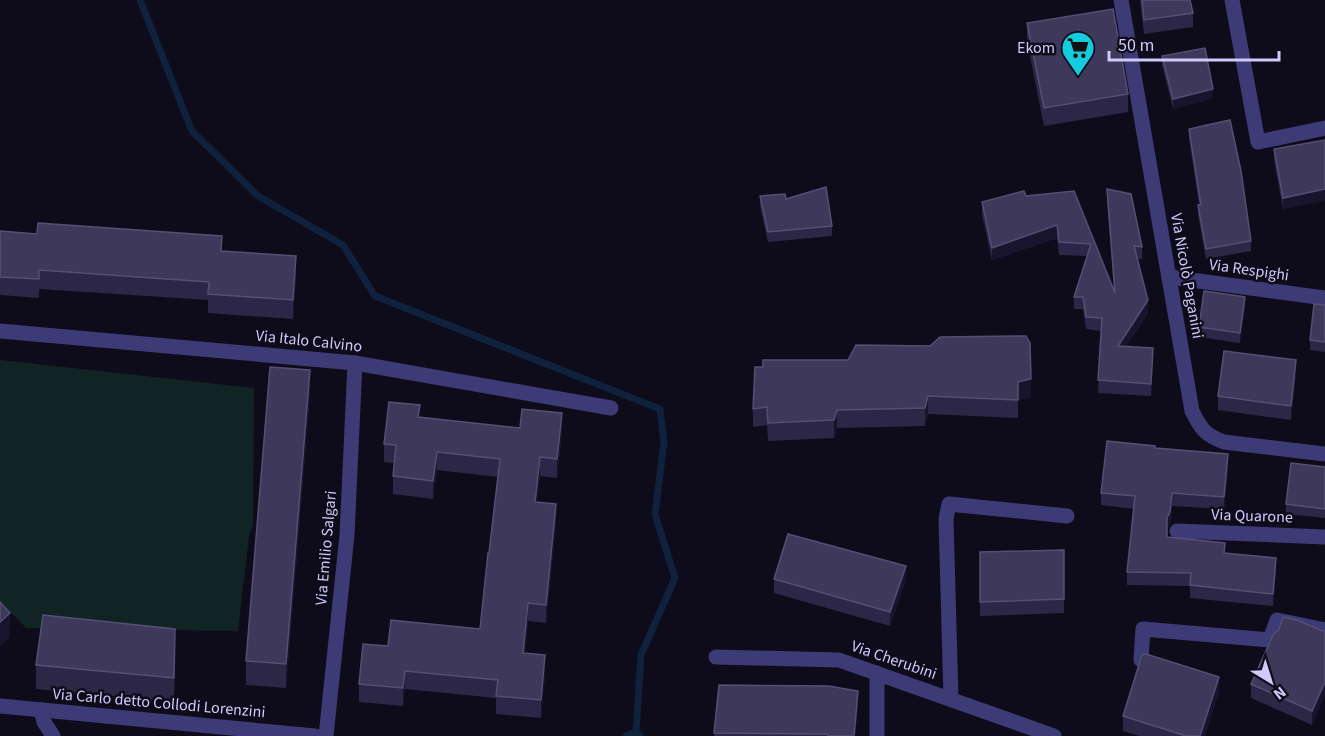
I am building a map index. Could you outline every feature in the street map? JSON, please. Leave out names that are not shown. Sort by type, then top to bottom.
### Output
[{"type":"street","name":"Via Nicolò Paganini","points":[[1121,0],[1192,411],[1200,427],[1210,436],[1224,442],[1325,454]]},
{"type":"street","points":[[1232,0],[1258,142],[1325,128]]},
{"type":"street","name":"Via Respighi","points":[[1169,277],[1325,298]]},
{"type":"street","name":"Via Italo Calvino","points":[[0,331],[355,363],[611,408]]},
{"type":"street","name":"Via Emilio Salgari","points":[[326,736],[347,535],[355,363]]},
{"type":"street","points":[[951,699],[946,519],[949,504],[1067,516]]},
{"type":"street","name":"Via Quarone","points":[[1177,531],[1325,537]]},
{"type":"street","points":[[1141,660],[1143,629],[1270,640],[1276,620],[1325,630]]},
{"type":"street","name":"Via Cherubini","points":[[716,657],[840,660],[1054,736]]},
{"type":"street","points":[[877,673],[877,736]]},
{"type":"street","name":"Via Carlo detto Collodi Lorenzini","points":[[0,706],[315,736]]},
{"type":"street","points":[[41,710],[44,722],[53,736]]},
{"type":"green space","points":[[0,360],[254,388],[253,525],[249,536],[238,631],[26,628],[0,601]]},
{"type":"building","points":[[1142,0],[1190,0],[1193,13],[1144,20]]},
{"type":"building","name":"Ekom","points":[[1113,9],[1128,94],[1044,108],[1027,23]]},
{"type":"building","points":[[1205,48],[1213,89],[1173,99],[1162,56]]},
{"type":"building","points":[[1230,120],[1241,171],[1251,241],[1206,249],[1189,129]]},
{"type":"building","points":[[1325,140],[1325,189],[1283,198],[1274,149]]},
{"type":"building","points":[[826,187],[832,226],[768,232],[760,196],[785,194],[786,199]]},
{"type":"building","points":[[1107,189],[1131,194],[1142,247],[1134,246],[1148,300],[1118,346],[1153,348],[1151,384],[1098,380],[1102,318],[1086,317],[1083,297],[1074,297],[1091,244],[1059,242],[1057,225],[992,248],[982,202],[1024,191],[1026,196],[1074,191],[1115,293]]},
{"type":"building","points":[[38,223],[222,236],[221,251],[296,256],[293,300],[208,294],[209,282],[39,270],[39,279],[0,277],[0,231],[37,234]]},
{"type":"building","points":[[1204,291],[1245,297],[1240,333],[1199,327]]},
{"type":"building","points":[[1314,304],[1325,305],[1325,342],[1310,340]]},
{"type":"building","points":[[1026,336],[1030,343],[1031,379],[1018,382],[1018,400],[928,396],[925,408],[837,410],[834,420],[768,423],[767,407],[753,409],[755,367],[763,367],[763,360],[848,360],[856,345],[930,346],[940,337]]},
{"type":"building","points":[[1224,351],[1296,360],[1291,406],[1218,396]]},
{"type":"building","points":[[270,367],[310,370],[286,664],[246,661]]},
{"type":"building","points":[[389,402],[420,405],[418,417],[520,428],[522,409],[562,413],[557,459],[540,457],[535,502],[556,504],[546,605],[528,603],[523,653],[545,655],[541,700],[496,696],[498,680],[405,671],[403,688],[359,684],[363,644],[388,646],[391,620],[480,629],[500,459],[437,452],[433,481],[393,476],[396,445],[384,444]]},
{"type":"building","points":[[1107,441],[1155,446],[1155,448],[1228,454],[1224,497],[1172,493],[1167,518],[1167,537],[1225,543],[1224,553],[1276,558],[1273,594],[1190,585],[1191,573],[1127,572],[1135,496],[1101,493]]},
{"type":"building","points":[[1291,463],[1325,467],[1325,509],[1286,504]]},
{"type":"building","points":[[788,534],[906,566],[890,612],[774,579]]},
{"type":"building","points":[[1064,550],[1064,599],[980,602],[980,552]]},
{"type":"building","points":[[0,602],[10,613],[0,622]]},
{"type":"building","points":[[43,615],[175,629],[174,678],[36,665]]},
{"type":"building","points":[[1283,617],[1297,620],[1325,632],[1325,682],[1312,711],[1251,684]]},
{"type":"building","points":[[1146,654],[1219,677],[1200,736],[1186,736],[1123,716],[1142,655]]},
{"type":"building","points":[[719,685],[829,686],[858,691],[854,736],[714,733]]},
{"type":"waterway","points":[[140,0],[192,131],[258,196],[343,245],[375,296],[660,409],[664,442],[655,514],[675,578],[641,655],[636,732]]},
{"type":"waterway","points":[[626,736],[636,732],[640,736]]},
{"type":"place","name":"Ekom","points":[[1078,77]]}]
